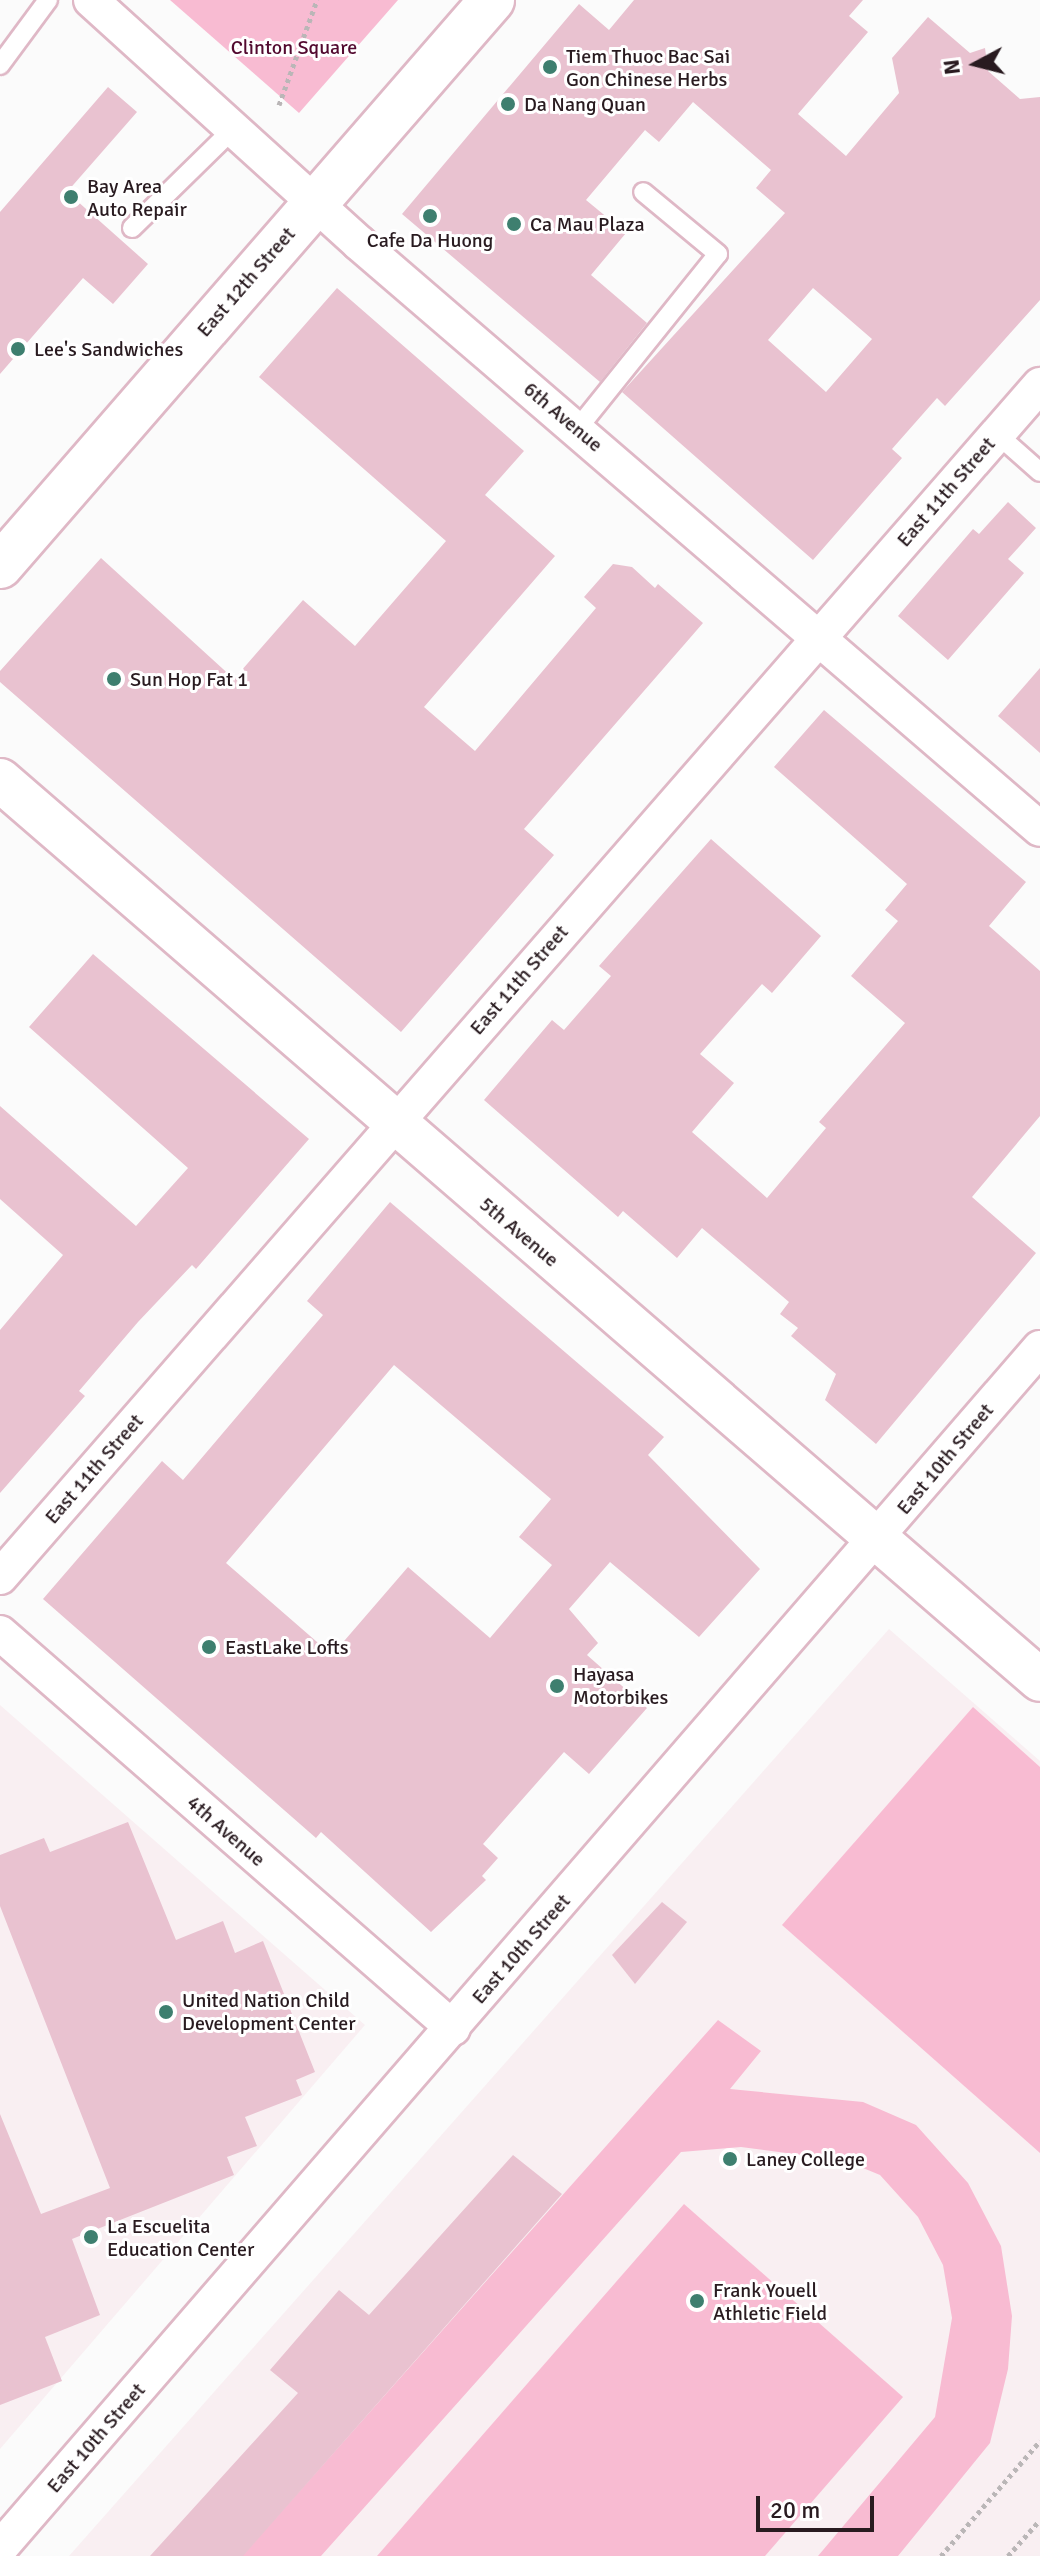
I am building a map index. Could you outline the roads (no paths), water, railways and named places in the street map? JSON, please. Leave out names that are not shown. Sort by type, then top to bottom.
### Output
[{"type":"main road","name":"East 12th Street","points":[[0,566],[492,0]]},
{"type":"street","name":"6th Avenue","points":[[91,0],[316,201],[1040,829]]},
{"type":"street","name":"East 11th Street","points":[[0,1577],[1040,385]]},
{"type":"street","name":"5th Avenue","points":[[0,780],[393,1126],[1040,1680]]},
{"type":"street","name":"East 10th Street","points":[[0,2548],[1040,1348]]},
{"type":"street","name":"4th Avenue","points":[[0,1633],[453,2028]]},
{"type":"lane","points":[[0,65],[48,0]]},
{"type":"lane","points":[[132,228],[235,127]]},
{"type":"lane","points":[[578,428],[718,254],[643,192]]},
{"type":"lane","points":[[997,434],[1040,472]]},
{"type":"place","name":"Tiem Thuoc Bac Sai Gon Chinese Herbs","points":[[550,67]]},
{"type":"place","name":"Da Nang Quan","points":[[508,104]]},
{"type":"place","name":"Bay Area Auto Repair","points":[[71,197]]},
{"type":"place","name":"Cafe Da Huong","points":[[430,216]]},
{"type":"place","name":"Ca Mau Plaza","points":[[514,224]]},
{"type":"place","name":"Lee's Sandwiches","points":[[18,349]]},
{"type":"place","name":"Sun Hop Fat 1","points":[[114,679]]},
{"type":"place","name":"EastLake Lofts","points":[[209,1647]]},
{"type":"place","name":"Hayasa Motorbikes","points":[[557,1686]]},
{"type":"place","name":"United Nation Child Development Center","points":[[166,2012]]},
{"type":"place","name":"Laney College","points":[[730,2159]]},
{"type":"place","name":"La Escuelita Education Center","points":[[91,2237]]},
{"type":"place","name":"Frank Youell Athletic Field","points":[[697,2301]]},
{"type":"park label","name":"Clinton Square","points":[[294,47]]}]
